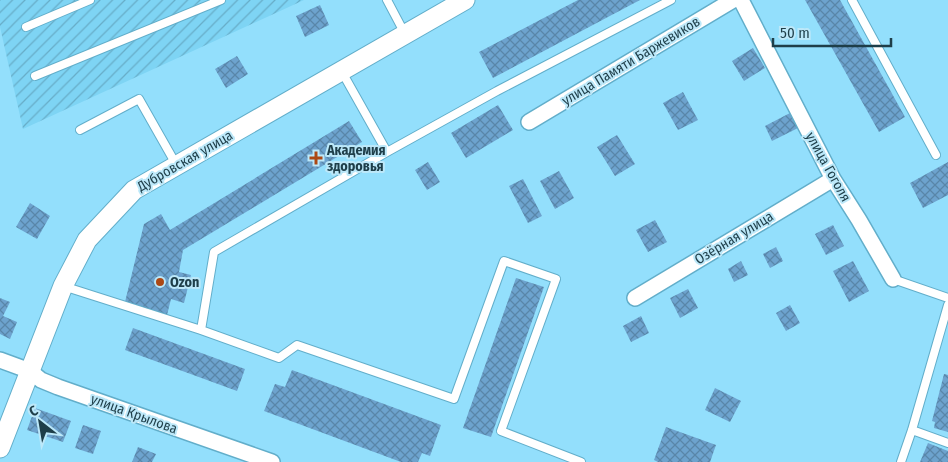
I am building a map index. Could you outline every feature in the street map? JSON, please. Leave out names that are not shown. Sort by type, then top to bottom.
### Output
[{"type":"street","name":"Дубровская улица","points":[[0,448],[63,286],[87,240],[134,190],[465,0]]},
{"type":"street","name":"улица Памяти Баржевиков","points":[[529,122],[733,0]]},
{"type":"street","name":"улица Гоголя","points":[[740,0],[833,179],[893,280]]},
{"type":"street","name":"Озёрная улица","points":[[635,298],[833,179]]},
{"type":"street","name":"улица Крылова","points":[[0,360],[30,371],[41,380],[58,387],[252,459],[272,462]]},
{"type":"lane","points":[[26,27],[90,0]]},
{"type":"lane","points":[[195,0],[199,9]]},
{"type":"lane","points":[[35,76],[221,0]]},
{"type":"lane","points":[[387,0],[404,34]]},
{"type":"lane","points":[[201,330],[214,252],[497,91],[671,0]]},
{"type":"lane","points":[[852,0],[936,155]]},
{"type":"lane","points":[[341,70],[387,152]]},
{"type":"lane","points":[[80,130],[140,100],[176,166]]},
{"type":"lane","points":[[63,286],[201,330],[279,358],[297,345],[454,399],[504,261],[513,264],[556,279],[501,431],[581,462]]},
{"type":"lane","name":"улица Гоголя","points":[[893,280],[948,298]]},
{"type":"lane","points":[[901,462],[948,304]]},
{"type":"lane","points":[[912,430],[948,444]]},
{"type":"shaded area","points":[[0,0],[304,0],[23,129],[0,27]]},
{"type":"building","points":[[578,0],[640,0],[493,78],[479,52]]},
{"type":"building","points":[[805,0],[840,0],[905,117],[879,132]]},
{"type":"building","points":[[320,5],[329,25],[305,37],[296,16]]},
{"type":"building","points":[[753,48],[765,68],[744,81],[732,61]]},
{"type":"building","points":[[237,56],[248,74],[226,88],[215,69]]},
{"type":"building","points":[[683,92],[698,120],[678,130],[663,103]]},
{"type":"building","points":[[498,105],[513,130],[466,158],[451,133]]},
{"type":"building","points":[[790,113],[798,128],[772,141],[765,126]]},
{"type":"building","points":[[349,121],[362,142],[183,250],[179,272],[191,275],[184,303],[171,299],[167,315],[125,302],[144,224],[161,214],[170,230]]},
{"type":"building","points":[[617,135],[635,164],[615,176],[597,147]]},
{"type":"building","points":[[428,162],[440,182],[427,190],[415,170]]},
{"type":"building","points":[[948,162],[948,195],[923,208],[910,183]]},
{"type":"building","points":[[559,171],[574,198],[555,209],[540,181]]},
{"type":"building","points":[[523,179],[542,216],[528,223],[509,186]]},
{"type":"building","points":[[30,203],[50,216],[37,239],[16,227]]},
{"type":"building","points":[[655,220],[667,242],[648,252],[636,230]]},
{"type":"building","points":[[833,225],[844,246],[826,255],[815,234]]},
{"type":"building","points":[[776,247],[783,261],[770,268],[763,254]]},
{"type":"building","points":[[741,261],[748,275],[734,282],[728,269]]},
{"type":"building","points":[[853,261],[869,291],[849,302],[833,271]]},
{"type":"building","points":[[516,278],[544,287],[491,437],[463,428]]},
{"type":"building","points":[[688,289],[698,308],[680,318],[670,298]]},
{"type":"building","points":[[0,298],[10,302],[3,316],[17,322],[10,339],[0,334]]},
{"type":"building","points":[[790,305],[800,323],[786,331],[776,313]]},
{"type":"building","points":[[641,316],[649,333],[631,342],[623,326]]},
{"type":"building","points":[[133,328],[245,369],[237,391],[125,350]]},
{"type":"building","points":[[292,370],[441,425],[430,456],[422,453],[418,462],[401,462],[264,411],[275,384],[285,387]]},
{"type":"building","points":[[944,374],[948,375],[948,432],[934,428],[935,422],[932,421]]},
{"type":"building","points":[[715,388],[741,401],[730,422],[705,410]]},
{"type":"building","points":[[35,408],[71,421],[63,442],[27,430]]},
{"type":"building","points":[[83,425],[101,431],[93,454],[75,448]]},
{"type":"building","points":[[666,427],[716,445],[710,462],[658,462],[654,460]]},
{"type":"building","points":[[928,443],[948,451],[948,462],[920,462]]},
{"type":"building","points":[[138,447],[156,454],[152,462],[132,462]]},
{"type":"place","name":"Академия здоровья","points":[[316,158]]},
{"type":"place","name":"Ozon","points":[[160,282]]}]
